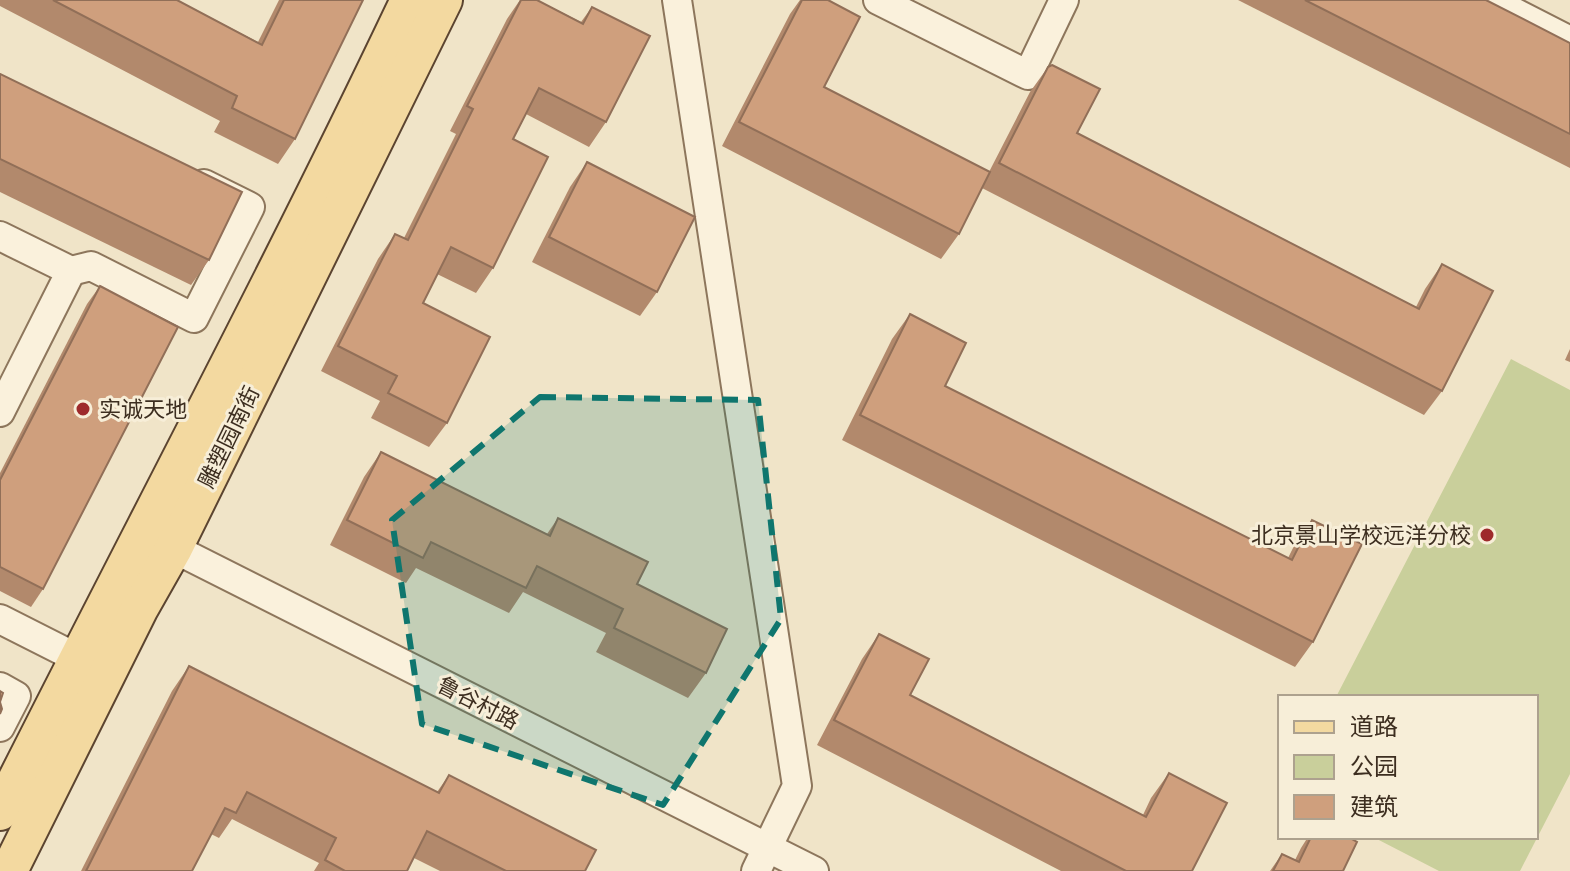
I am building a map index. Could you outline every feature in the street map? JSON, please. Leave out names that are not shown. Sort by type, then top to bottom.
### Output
[{"type":"main road","name":"雕塑园南街","points":[[9,871],[132,623],[159,541],[409,0]]},
{"type":"main road","name":"雕塑园南街","points":[[0,812],[73,666],[159,541],[444,0]]},
{"type":"street","points":[[677,0],[797,786],[762,860]]},
{"type":"street","points":[[878,0],[1028,75],[1064,0]]},
{"type":"street","points":[[1490,0],[1570,41]]},
{"type":"street","points":[[0,236],[71,271],[91,266],[194,318],[250,207],[180,172]]},
{"type":"street","points":[[0,412],[71,271]]},
{"type":"street","name":"鲁谷村路","points":[[159,541],[762,860],[814,871]]},
{"type":"street","points":[[0,619],[73,666]]},
{"type":"street","points":[[0,640],[73,666]]},
{"type":"street","points":[[0,687],[16,696],[0,727]]},
{"type":"highlighted area","points":[[540,397],[758,400],[781,619],[663,805],[422,724],[392,520]]},
{"type":"green space","name":"北京景山学校远洋分校","points":[[1511,359],[1570,390],[1570,774],[1538,836],[1538,695],[1337,695]]},
{"type":"green space","name":"北京景山学校远洋分校","points":[[1377,839],[1536,839],[1520,871],[1439,871]]},
{"type":"building","points":[[53,0],[177,0],[262,45],[284,0],[363,0],[295,139],[232,108],[237,96]]},
{"type":"building","points":[[521,0],[537,0],[583,24],[592,7],[650,36],[606,122],[539,88],[513,139],[548,157],[493,268],[451,247],[423,303],[490,337],[447,423],[388,393],[397,376],[338,346],[395,234],[408,240],[473,109],[467,106]]},
{"type":"building","points":[[802,0],[828,0],[860,17],[824,87],[990,172],[959,234],[739,122]]},
{"type":"building","points":[[1305,0],[1486,0],[1570,43],[1570,134]]},
{"type":"building","points":[[1052,65],[1100,89],[1077,133],[1419,309],[1442,264],[1493,291],[1442,391],[999,163],[1048,67]]},
{"type":"building","points":[[0,74],[242,192],[209,260],[0,159]]},
{"type":"building","points":[[587,162],[695,217],[657,292],[549,237]]},
{"type":"building","name":"实诚天地","points":[[100,286],[178,327],[43,589],[0,567],[0,480]]},
{"type":"building","points":[[910,314],[966,343],[945,386],[1292,560],[1312,520],[1362,544],[1313,642],[860,415]]},
{"type":"building","points":[[381,452],[550,536],[558,518],[648,562],[637,584],[727,629],[706,673],[614,628],[623,609],[537,566],[526,588],[431,542],[423,558],[347,520]]},
{"type":"building","points":[[879,634],[929,659],[910,695],[1146,817],[1169,773],[1227,803],[1192,871],[1126,871],[834,720]]},
{"type":"building","points":[[189,666],[439,793],[449,775],[596,850],[585,871],[506,871],[427,831],[407,871],[345,871],[325,860],[336,838],[247,792],[236,813],[225,808],[192,871],[86,871]]},
{"type":"building","points":[[1310,839],[1352,839],[1357,842],[1343,871],[1273,871],[1282,854],[1299,862]]},
{"type":"place","name":"实诚天地","points":[[83,409]]},
{"type":"place","name":"北京景山学校远洋分校","points":[[1487,535]]}]
